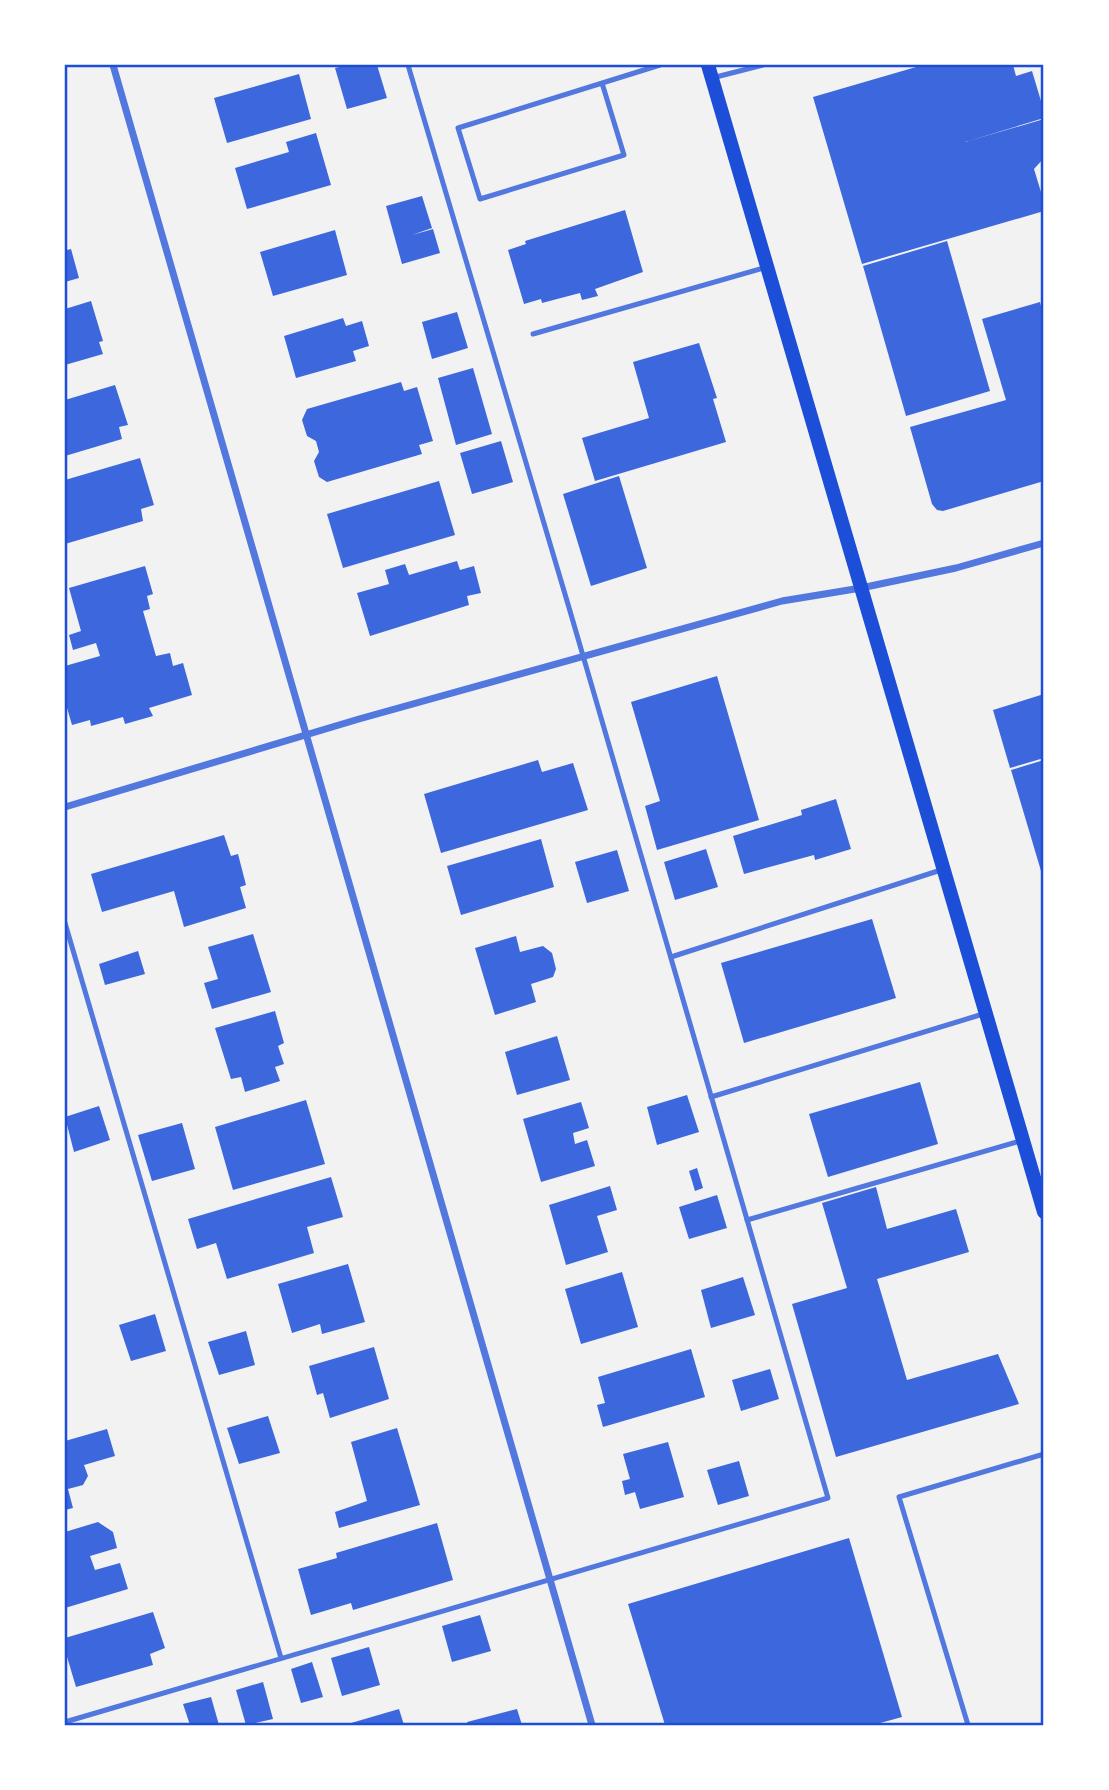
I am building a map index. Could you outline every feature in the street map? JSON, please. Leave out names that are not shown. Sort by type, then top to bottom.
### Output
[{"type":"main road","points":[[710,71],[1044,1212]]},
{"type":"street","points":[[113,65],[592,1725]]},
{"type":"street","points":[[65,807],[306,735],[782,601],[956,568],[1044,543]]},
{"type":"lane","points":[[65,1722],[828,1498],[584,657],[408,65]]},
{"type":"lane","points":[[602,83],[624,155],[480,199],[458,128],[602,83],[660,65]]},
{"type":"lane","points":[[710,71],[763,65]]},
{"type":"lane","points":[[533,334],[767,267]]},
{"type":"lane","points":[[671,957],[944,869]]},
{"type":"lane","points":[[65,923],[281,1658]]},
{"type":"lane","points":[[711,1097],[986,1013]]},
{"type":"lane","points":[[747,1220],[1023,1140]]},
{"type":"lane","points":[[968,1725],[899,1497],[1044,1454]]},
{"type":"building","points":[[377,65],[387,98],[347,109],[335,68]]},
{"type":"building","points":[[923,65],[1013,65],[1016,76],[1032,71],[1044,118],[965,142],[1044,119],[1044,158],[1034,169],[1044,211],[862,264],[813,97]]},
{"type":"building","points":[[299,74],[311,119],[227,143],[214,98]]},
{"type":"building","points":[[316,133],[331,185],[247,209],[235,168],[289,152],[286,142]]},
{"type":"building","points":[[422,196],[432,228],[412,235],[433,229],[440,253],[402,264],[386,206]]},
{"type":"building","points":[[625,210],[643,272],[595,289],[598,296],[582,300],[580,293],[542,303],[541,299],[524,304],[508,250],[526,244],[525,241]]},
{"type":"building","points":[[335,230],[347,275],[273,296],[260,252]]},
{"type":"building","points":[[947,241],[990,391],[906,416],[863,266]]},
{"type":"building","points":[[65,245],[67,250],[71,249],[79,278],[65,282]]},
{"type":"building","points":[[91,301],[103,341],[99,342],[103,354],[65,365],[65,309]]},
{"type":"building","points":[[1040,302],[1044,318],[1044,481],[943,511],[937,510],[932,504],[910,427],[1006,400],[982,319]]},
{"type":"building","points":[[457,312],[468,348],[432,359],[422,322]]},
{"type":"building","points":[[343,318],[346,326],[362,321],[369,346],[353,351],[356,361],[296,378],[284,336]]},
{"type":"building","points":[[699,343],[717,398],[713,399],[726,442],[595,481],[582,438],[649,418],[633,362]]},
{"type":"building","points":[[473,368],[492,434],[456,445],[438,378]]},
{"type":"building","points":[[401,382],[404,391],[417,387],[433,441],[419,445],[422,454],[327,482],[319,477],[314,461],[319,452],[316,441],[307,436],[302,420],[307,409]]},
{"type":"building","points":[[115,385],[128,425],[119,427],[122,439],[65,456],[65,400]]},
{"type":"building","points":[[501,441],[513,482],[472,494],[460,453]]},
{"type":"building","points":[[140,458],[154,505],[141,509],[143,521],[65,544],[65,480]]},
{"type":"building","points":[[619,476],[647,568],[591,586],[563,494]]},
{"type":"building","points":[[439,481],[455,535],[343,568],[327,514]]},
{"type":"building","points":[[457,561],[460,570],[474,566],[481,593],[467,596],[469,605],[370,636],[357,593],[389,584],[385,570],[405,564],[409,575]]},
{"type":"building","points":[[145,566],[153,594],[147,596],[150,609],[143,611],[156,656],[170,653],[173,666],[183,663],[192,695],[149,708],[153,716],[125,724],[123,717],[91,726],[90,720],[72,725],[65,701],[65,666],[100,656],[96,643],[73,650],[69,635],[81,631],[69,588]]},
{"type":"building","points":[[717,676],[759,820],[657,850],[645,806],[660,801],[631,702]]},
{"type":"building","points":[[1044,694],[1044,758],[1010,768],[993,710]]},
{"type":"building","points":[[538,760],[542,772],[573,763],[588,810],[441,853],[424,794]]},
{"type":"building","points":[[1044,760],[1044,881],[1011,770]]},
{"type":"building","points":[[836,799],[851,849],[815,860],[814,855],[744,874],[733,836],[802,815],[801,810]]},
{"type":"building","points":[[224,835],[231,856],[238,854],[246,885],[240,887],[246,908],[184,927],[174,891],[102,912],[91,874]]},
{"type":"building","points":[[541,839],[554,887],[461,915],[447,866]]},
{"type":"building","points":[[706,849],[718,887],[675,900],[664,862]]},
{"type":"building","points":[[617,850],[629,891],[587,903],[575,862]]},
{"type":"building","points":[[872,919],[896,998],[744,1043],[721,963]]},
{"type":"building","points":[[253,934],[271,992],[212,1009],[204,983],[218,979],[208,947]]},
{"type":"building","points":[[516,936],[520,952],[543,946],[552,953],[556,969],[553,977],[531,984],[536,1002],[495,1015],[475,948]]},
{"type":"building","points":[[138,951],[145,974],[105,985],[99,964]]},
{"type":"building","points":[[275,1011],[284,1043],[278,1046],[284,1064],[275,1067],[280,1081],[245,1092],[241,1077],[231,1079],[215,1028]]},
{"type":"building","points":[[557,1036],[570,1080],[517,1095],[505,1052]]},
{"type":"building","points":[[920,1082],[938,1144],[828,1177],[809,1114]]},
{"type":"building","points":[[687,1095],[699,1132],[657,1145],[647,1107]]},
{"type":"building","points":[[306,1100],[325,1164],[233,1190],[215,1127]]},
{"type":"building","points":[[581,1102],[589,1128],[573,1133],[575,1144],[587,1140],[595,1166],[541,1182],[523,1119]]},
{"type":"building","points":[[99,1106],[110,1140],[74,1152],[65,1117]]},
{"type":"building","points":[[182,1123],[195,1169],[152,1181],[138,1135]]},
{"type":"building","points":[[697,1168],[703,1188],[695,1191],[689,1171]]},
{"type":"building","points":[[331,1177],[343,1217],[307,1227],[314,1253],[227,1279],[216,1243],[197,1249],[188,1219]]},
{"type":"building","points":[[610,1186],[617,1210],[597,1216],[608,1252],[566,1265],[549,1205]]},
{"type":"building","points":[[876,1187],[887,1229],[956,1209],[969,1252],[877,1279],[907,1380],[998,1354],[1019,1404],[836,1457],[792,1304],[847,1288],[822,1203]]},
{"type":"building","points":[[717,1195],[727,1228],[689,1239],[679,1207]]},
{"type":"building","points":[[348,1264],[365,1322],[322,1334],[320,1324],[292,1333],[278,1284]]},
{"type":"building","points":[[622,1272],[638,1327],[581,1344],[565,1289]]},
{"type":"building","points":[[743,1277],[755,1315],[711,1328],[701,1290]]},
{"type":"building","points":[[155,1314],[166,1351],[131,1361],[119,1325]]},
{"type":"building","points":[[246,1331],[255,1365],[219,1375],[208,1342]]},
{"type":"building","points":[[374,1347],[389,1399],[330,1418],[323,1393],[317,1395],[309,1366]]},
{"type":"building","points":[[691,1349],[705,1397],[603,1427],[597,1405],[605,1403],[598,1377]]},
{"type":"building","points":[[770,1369],[779,1399],[741,1411],[732,1380]]},
{"type":"building","points":[[268,1416],[280,1453],[239,1464],[227,1428]]},
{"type":"building","points":[[397,1428],[420,1505],[339,1528],[335,1512],[367,1501],[351,1442]]},
{"type":"building","points":[[107,1429],[115,1456],[84,1465],[88,1476],[83,1485],[68,1489],[73,1508],[65,1510],[65,1441]]},
{"type":"building","points":[[668,1442],[684,1497],[640,1509],[635,1492],[625,1495],[622,1481],[630,1479],[623,1454]]},
{"type":"building","points":[[739,1461],[749,1496],[718,1505],[707,1470]]},
{"type":"building","points":[[98,1522],[113,1532],[117,1548],[90,1556],[95,1570],[120,1563],[128,1589],[65,1608],[65,1532]]},
{"type":"building","points":[[437,1523],[453,1580],[353,1610],[351,1603],[311,1615],[298,1569],[337,1558],[336,1553]]},
{"type":"building","points":[[849,1538],[902,1717],[873,1725],[665,1725],[628,1604]]},
{"type":"building","points":[[153,1612],[165,1648],[150,1654],[153,1665],[76,1687],[65,1650],[65,1638]]},
{"type":"building","points":[[480,1615],[491,1651],[452,1662],[442,1626]]},
{"type":"building","points":[[369,1647],[380,1685],[342,1696],[331,1658]]},
{"type":"building","points":[[312,1662],[323,1697],[301,1703],[291,1669]]},
{"type":"building","points":[[263,1682],[273,1719],[246,1725],[236,1690]]},
{"type":"building","points":[[211,1697],[219,1725],[190,1725],[183,1704]]},
{"type":"building","points":[[399,1709],[404,1725],[351,1723]]},
{"type":"building","points":[[517,1709],[522,1725],[468,1725],[467,1722]]}]
